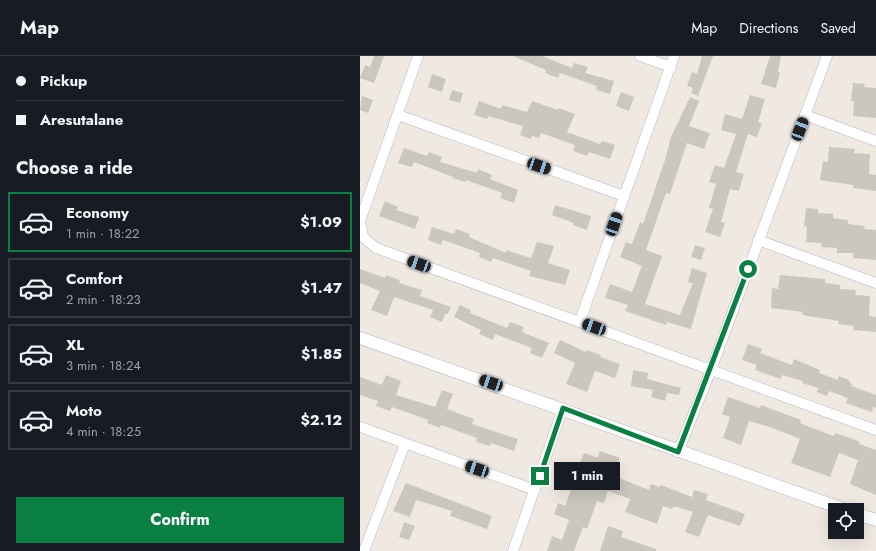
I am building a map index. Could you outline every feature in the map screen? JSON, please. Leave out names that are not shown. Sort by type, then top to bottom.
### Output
[{"type":"street","points":[[418,56],[360,220],[363,237],[376,248],[876,430]]},
{"type":"street","points":[[640,56],[671,67]]},
{"type":"street","points":[[580,321],[674,56]]},
{"type":"street","points":[[678,452],[827,56]]},
{"type":"street","points":[[398,115],[624,196]]},
{"type":"street","points":[[806,115],[876,141]]},
{"type":"street","points":[[758,240],[876,283]]},
{"type":"street","points":[[360,338],[563,408],[678,452],[828,504]]},
{"type":"street","points":[[514,551],[563,408]]},
{"type":"street","points":[[360,427],[535,490]]},
{"type":"street","points":[[364,551],[405,444]]},
{"type":"street","points":[[864,516],[876,520]]},
{"type":"building","points":[[374,56],[384,56],[374,83],[360,78],[365,65],[370,67]]},
{"type":"building","points":[[513,56],[542,56],[572,68],[574,63],[588,67],[585,73],[614,81],[610,94],[596,90],[597,86],[560,73],[558,78],[545,73],[546,70]]},
{"type":"building","points":[[702,56],[713,56],[698,96],[691,93],[693,88],[687,86],[692,72],[697,74]]},
{"type":"building","points":[[770,56],[781,56],[778,72],[780,73],[776,88],[761,84]]},
{"type":"building","points":[[432,74],[446,79],[442,92],[428,87]]},
{"type":"building","points":[[853,83],[865,84],[864,87],[876,88],[876,118],[853,116],[854,101],[851,101]]},
{"type":"building","points":[[452,90],[463,93],[460,103],[449,100]]},
{"type":"building","points":[[621,92],[634,97],[629,111],[616,106]]},
{"type":"building","points":[[750,95],[765,99],[758,122],[762,123],[757,137],[748,134],[736,172],[744,174],[739,191],[730,189],[721,222],[725,223],[720,237],[705,232],[713,209],[709,208],[716,184],[709,182],[715,165],[724,168],[736,134],[721,130],[725,114],[742,119]]},
{"type":"building","points":[[362,96],[373,100],[368,113],[360,110]]},
{"type":"building","points":[[690,97],[699,101],[689,126],[710,133],[704,149],[687,143],[670,194],[666,193],[646,250],[662,256],[645,304],[680,315],[693,283],[688,282],[692,268],[707,273],[691,329],[667,322],[666,325],[625,311],[628,305],[605,298],[610,284],[632,292],[642,266],[620,257],[626,242],[632,244],[640,222],[643,224],[665,160],[671,137]]},
{"type":"building","points":[[479,101],[501,109],[502,105],[527,112],[532,101],[575,114],[567,132],[600,144],[602,141],[615,145],[610,159],[589,152],[587,156],[573,151],[575,145],[541,133],[539,138],[532,136],[531,139],[520,135],[523,126],[488,116],[487,119],[474,115]]},
{"type":"building","points":[[829,147],[855,149],[854,153],[870,154],[869,174],[876,175],[876,191],[853,188],[853,185],[820,180],[823,161],[828,162]]},
{"type":"building","points":[[404,148],[427,156],[429,152],[442,157],[440,162],[477,173],[478,169],[492,175],[490,179],[518,190],[514,203],[500,198],[502,193],[466,180],[465,182],[452,178],[453,177],[414,162],[412,167],[398,163]]},
{"type":"building","points":[[385,201],[398,207],[396,210],[419,217],[415,229],[379,216]]},
{"type":"building","points":[[555,205],[591,216],[587,230],[573,225],[574,223],[552,215]]},
{"type":"building","points":[[806,208],[818,209],[818,213],[833,214],[833,218],[848,220],[848,224],[865,226],[864,229],[876,230],[876,260],[853,258],[853,253],[837,253],[837,248],[821,247],[822,243],[806,242],[807,227],[804,226]]},
{"type":"building","points":[[432,227],[454,234],[456,229],[470,234],[469,237],[506,253],[506,250],[531,258],[537,242],[554,246],[548,263],[570,270],[565,285],[529,276],[531,271],[493,258],[491,262],[479,257],[480,253],[443,240],[441,245],[428,240]]},
{"type":"building","points":[[695,245],[705,248],[701,260],[691,257]]},
{"type":"building","points":[[360,269],[385,278],[386,275],[400,280],[399,283],[422,290],[420,296],[451,307],[448,314],[445,314],[442,322],[430,317],[433,310],[394,297],[387,316],[371,310],[380,291],[360,283]]},
{"type":"building","points":[[780,275],[825,279],[825,283],[840,285],[840,289],[856,290],[855,295],[870,296],[869,316],[876,317],[876,332],[853,330],[854,326],[838,324],[839,321],[802,315],[803,312],[771,308],[772,288],[778,289]]},
{"type":"building","points":[[460,305],[471,310],[470,313],[507,328],[510,322],[524,327],[522,332],[549,343],[542,358],[530,353],[532,348],[495,334],[493,340],[479,334],[481,330],[454,317]]},
{"type":"building","points":[[560,340],[586,352],[586,350],[601,355],[600,357],[620,364],[615,378],[595,371],[587,392],[566,384],[575,363],[554,353]]},
{"type":"building","points":[[748,344],[762,349],[760,353],[792,365],[794,359],[820,370],[819,373],[838,380],[839,376],[849,380],[852,384],[851,386],[876,395],[876,408],[873,407],[872,412],[846,403],[848,398],[829,391],[827,396],[817,392],[818,388],[802,383],[803,381],[782,375],[781,379],[755,370],[757,365],[742,360]]},
{"type":"building","points":[[633,370],[648,373],[647,379],[681,388],[679,395],[667,393],[665,401],[651,397],[653,390],[631,386]]},
{"type":"building","points":[[386,375],[401,381],[396,395],[435,407],[442,390],[453,394],[447,409],[474,419],[472,424],[518,439],[514,451],[491,443],[490,446],[476,442],[477,438],[441,425],[440,428],[427,423],[428,420],[392,407],[390,411],[376,406],[378,401],[360,395],[360,377],[382,385]]},
{"type":"building","points":[[728,397],[760,408],[761,405],[801,420],[800,423],[815,429],[834,436],[835,433],[850,438],[860,442],[859,444],[876,450],[876,495],[850,484],[858,460],[839,453],[830,477],[791,463],[800,439],[770,427],[749,421],[741,445],[723,438],[730,417],[722,414]]},
{"type":"building","points":[[600,451],[620,458],[614,476],[649,490],[651,484],[660,487],[661,485],[692,497],[694,490],[708,494],[706,500],[745,514],[740,526],[708,515],[699,537],[685,532],[693,512],[674,506],[672,509],[663,506],[657,524],[625,512],[630,499],[608,491],[604,503],[597,501],[587,529],[583,527],[574,551],[547,551],[552,536],[562,540],[569,520],[554,514],[558,503],[565,506],[574,481],[584,484],[590,467],[580,463],[584,453],[598,458]]},
{"type":"building","points":[[406,483],[492,516],[487,529],[450,516],[452,511],[416,500],[410,517],[393,511]]},
{"type":"building","points":[[404,522],[415,526],[409,540],[399,537]]},
{"type":"building","points":[[608,526],[623,531],[621,537],[656,549],[656,551],[600,551]]},
{"type":"route","points":[[540,476],[563,408],[678,452],[748,269]]}]
